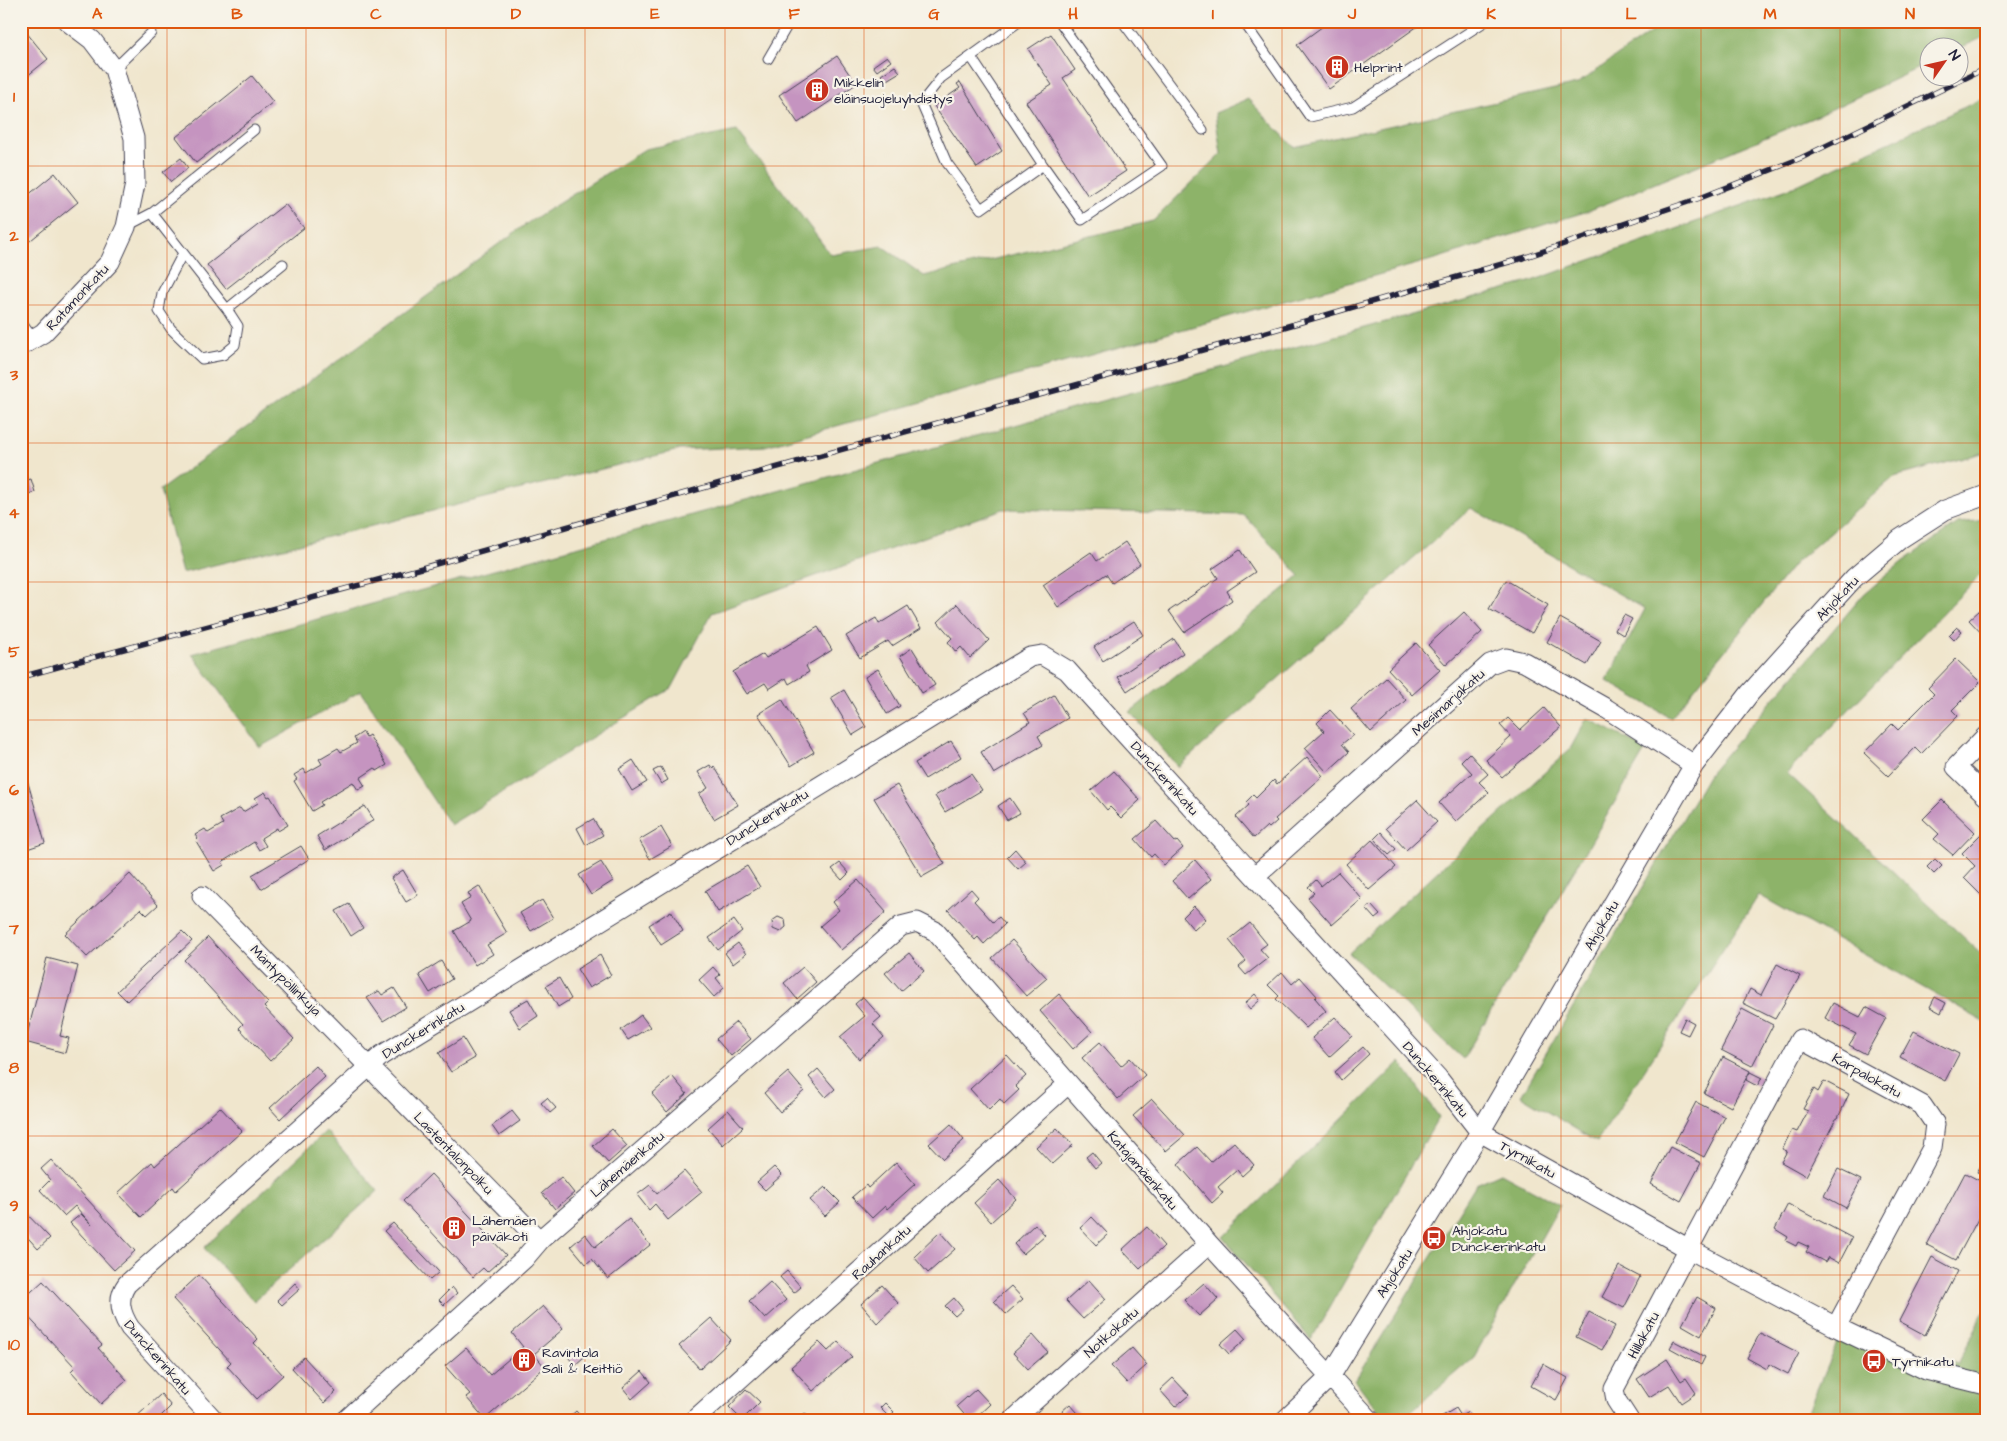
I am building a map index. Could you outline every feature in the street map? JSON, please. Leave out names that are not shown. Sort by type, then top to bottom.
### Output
[{"type":"street","name":"Ratamonkatu","points":[[28,343],[110,262],[126,227],[135,184],[134,138],[114,69],[92,40],[67,21]]},
{"type":"street","name":"Ahjokatu","points":[[1285,1420],[1330,1377],[1480,1132],[1694,765],[1750,693],[1854,578],[1900,538],[1945,510],[1986,495]]},
{"type":"street","name":"Dunckerinkatu","points":[[214,1420],[130,1328],[123,1317],[120,1306],[122,1291],[127,1284],[382,1055],[820,784],[1030,657],[1042,655],[1067,670],[1438,1078],[1480,1132]]},
{"type":"street","name":"Mesimarjakatu","points":[[1255,876],[1490,664],[1506,658],[1524,662],[1598,705],[1694,765]]},
{"type":"street","points":[[1986,736],[1956,767],[1986,796]]},
{"type":"street","name":"Mäntypöllinkuja","points":[[202,896],[369,1065]]},
{"type":"street","name":"Katajamäenkatu","points":[[917,922],[935,931],[1209,1244],[1370,1420]]},
{"type":"street","name":"Lähemäenkatu","points":[[346,1420],[524,1259],[541,1239],[901,926],[917,922]]},
{"type":"street","name":"Karpalokatu","points":[[1689,1249],[1800,1039],[1922,1105],[1935,1124],[1932,1148],[1836,1327]]},
{"type":"street","name":"Lastentalonpolku","points":[[369,1065],[533,1234],[541,1239]]},
{"type":"street","name":"Rauhankatu","points":[[694,1420],[1068,1084]]},
{"type":"street","name":"Tyrnikatu","points":[[1480,1132],[1689,1249],[1893,1356],[1926,1370],[1986,1385]]},
{"type":"street","name":"Notkokatu","points":[[1013,1420],[1209,1244]]},
{"type":"street","name":"Hillakatu","points":[[1629,1420],[1616,1400],[1614,1389],[1689,1249]]},
{"type":"lane","points":[[768,59],[790,21]]},
{"type":"lane","points":[[1020,21],[941,78],[920,103],[947,163],[981,209],[1042,165]]},
{"type":"lane","points":[[971,57],[1042,165],[1082,220],[1162,166],[1059,21]]},
{"type":"lane","points":[[1122,21],[1203,130]]},
{"type":"lane","points":[[1243,21],[1310,117],[1353,107],[1486,21]]},
{"type":"lane","points":[[114,69],[151,33]]},
{"type":"lane","points":[[126,227],[152,213],[254,130]]},
{"type":"lane","points":[[152,213],[227,309],[238,326],[235,345],[223,355],[202,359],[171,329],[159,312],[162,293],[183,253]]},
{"type":"lane","points":[[227,309],[283,264]]},
{"type":"lane","points":[[21,322],[28,343]]},
{"type":"green space","points":[[1667,21],[1986,21],[1986,36],[1970,43],[1970,38],[1920,38],[1920,67],[1817,116],[1588,211],[1435,259],[765,446],[679,450],[182,573],[160,490],[529,222],[645,149],[737,131],[831,255],[882,246],[924,276],[1153,221],[1221,154],[1215,113],[1248,99],[1294,147],[1577,84]]},
{"type":"green space","points":[[1986,97],[1986,452],[1894,477],[1796,562],[1671,718],[1607,681],[1645,609],[1471,508],[1178,767],[1130,712],[1300,576],[1244,515],[1003,509],[712,613],[672,688],[450,825],[361,691],[260,747],[192,654],[1529,282],[1793,187]]},
{"type":"green space","points":[[1986,520],[1986,569],[1787,773],[1986,958],[1986,1023],[1759,895],[1597,1142],[1521,1096],[1709,774],[1864,594],[1902,562],[1958,523]]},
{"type":"green space","points":[[1587,718],[1646,749],[1463,1059],[1349,953],[1570,749]]},
{"type":"green space","points":[[1400,1062],[1439,1117],[1311,1340],[1223,1237]]},
{"type":"green space","points":[[326,1131],[378,1191],[254,1301],[204,1248]]},
{"type":"green space","points":[[1501,1173],[1560,1205],[1474,1357],[1401,1420],[1385,1420],[1355,1380],[1476,1184]]},
{"type":"green space","points":[[1986,1308],[1986,1420],[1804,1420],[1837,1342],[1958,1363]]},
{"type":"building","points":[[160,21],[177,21],[166,30]]},
{"type":"building","name":"Helprint","points":[[1330,21],[1425,21],[1329,89],[1297,45]]},
{"type":"building","points":[[26,32],[48,59],[21,81],[21,36]]},
{"type":"building","points":[[1051,34],[1075,70],[1063,78],[1126,171],[1088,196],[1026,102],[1052,85],[1028,49]]},
{"type":"building","name":"Mikkelin eläinsuojeluyhdistys","points":[[837,56],[856,84],[798,123],[779,95]]},
{"type":"building","points":[[887,56],[891,61],[877,71],[873,66]]},
{"type":"building","points":[[895,66],[900,72],[885,81],[881,75]]},
{"type":"building","points":[[252,76],[273,102],[196,163],[176,137]]},
{"type":"building","points":[[960,82],[1002,151],[977,168],[934,106],[960,88],[957,84]]},
{"type":"building","points":[[181,158],[188,168],[171,182],[163,172]]},
{"type":"building","points":[[55,173],[78,202],[21,248],[21,201]]},
{"type":"building","points":[[285,204],[304,228],[226,289],[207,265]]},
{"type":"building","points":[[31,479],[35,492],[28,494],[24,481]]},
{"type":"building","points":[[1125,542],[1140,564],[1112,583],[1106,574],[1058,607],[1043,585],[1091,552],[1097,561]]},
{"type":"building","points":[[1240,550],[1255,572],[1227,591],[1232,600],[1184,632],[1169,611],[1218,578],[1212,569]]},
{"type":"building","points":[[1506,580],[1548,605],[1532,633],[1489,609]]},
{"type":"building","points":[[957,604],[989,640],[970,658],[961,647],[956,652],[948,642],[952,638],[938,622]]},
{"type":"building","points":[[908,606],[921,628],[892,646],[888,641],[860,658],[846,636],[876,618],[879,624]]},
{"type":"building","points":[[1980,610],[1986,616],[1986,638],[1969,620]]},
{"type":"building","points":[[1464,612],[1482,632],[1446,665],[1428,645]]},
{"type":"building","points":[[1624,615],[1632,619],[1623,635],[1615,630]]},
{"type":"building","points":[[1560,618],[1601,641],[1587,665],[1547,642]]},
{"type":"building","points":[[1134,621],[1143,635],[1103,661],[1094,647]]},
{"type":"building","points":[[818,627],[832,650],[806,666],[809,672],[789,684],[786,678],[769,689],[765,683],[747,694],[733,672],[763,654],[766,658]]},
{"type":"building","points":[[1957,627],[1962,631],[1954,640],[1949,635]]},
{"type":"building","points":[[1174,639],[1183,653],[1127,691],[1118,677]]},
{"type":"building","points":[[1416,643],[1440,670],[1412,695],[1388,669]]},
{"type":"building","points":[[912,648],[935,685],[922,693],[900,656]]},
{"type":"building","points":[[1956,659],[1980,682],[1952,710],[1958,716],[1921,754],[1915,748],[1888,776],[1864,753],[1892,724],[1898,730],[1934,694],[1928,688]]},
{"type":"building","points":[[878,669],[900,706],[887,714],[865,677]]},
{"type":"building","points":[[1386,678],[1406,700],[1371,732],[1351,709]]},
{"type":"building","points":[[844,690],[866,727],[853,735],[831,698]]},
{"type":"building","points":[[1054,695],[1068,718],[1038,736],[1043,745],[994,774],[981,752],[1030,722],[1024,713]]},
{"type":"building","points":[[782,699],[814,752],[791,766],[758,714]]},
{"type":"building","points":[[1544,708],[1561,727],[1502,777],[1486,760],[1511,737],[1500,725],[1508,718],[1520,730]]},
{"type":"building","points":[[1330,710],[1353,735],[1342,744],[1349,752],[1327,772],[1305,748],[1324,731],[1317,723]]},
{"type":"building","points":[[363,732],[366,737],[369,735],[387,765],[377,771],[375,768],[360,778],[365,786],[358,790],[353,782],[320,802],[322,805],[312,811],[294,781],[297,779],[294,775],[304,769],[306,773],[322,764],[319,759],[338,748],[341,752],[357,743],[354,738]]},
{"type":"building","points":[[951,741],[961,757],[925,779],[915,763]]},
{"type":"building","points":[[1469,753],[1488,774],[1479,782],[1489,792],[1456,822],[1439,803],[1472,773],[1461,761]]},
{"type":"building","points":[[1307,757],[1323,776],[1275,819],[1277,821],[1269,828],[1267,826],[1254,838],[1236,817],[1249,805],[1246,802],[1253,795],[1256,798],[1274,780],[1277,784]]},
{"type":"building","points":[[21,758],[45,843],[21,851]]},
{"type":"building","points":[[633,760],[647,782],[632,791],[619,769]]},
{"type":"building","points":[[710,765],[712,768],[714,766],[738,805],[714,819],[699,794],[708,788],[698,772]]},
{"type":"building","points":[[661,767],[668,780],[661,784],[653,771]]},
{"type":"building","points":[[1114,771],[1140,800],[1121,818],[1110,807],[1107,810],[1091,791]]},
{"type":"building","points":[[971,774],[982,790],[945,812],[935,796]]},
{"type":"building","points":[[897,785],[945,864],[922,877],[874,798]]},
{"type":"building","points":[[265,792],[268,797],[270,796],[288,825],[278,831],[277,828],[261,838],[266,846],[259,850],[254,842],[222,862],[224,865],[214,871],[196,841],[198,839],[195,835],[205,829],[208,833],[223,824],[220,819],[240,808],[243,812],[258,803],[255,798]]},
{"type":"building","points":[[1010,798],[1020,813],[1007,820],[998,806]]},
{"type":"building","points":[[1417,800],[1437,822],[1406,850],[1386,828]]},
{"type":"building","points":[[1942,800],[1975,832],[1953,855],[1934,839],[1939,834],[1923,819]]},
{"type":"building","points":[[365,806],[374,820],[325,850],[317,836]]},
{"type":"building","points":[[593,819],[603,835],[586,845],[577,828]]},
{"type":"building","points":[[1156,821],[1183,848],[1164,865],[1154,854],[1151,857],[1135,839]]},
{"type":"building","points":[[661,827],[672,846],[650,859],[639,840]]},
{"type":"building","points":[[1381,832],[1396,849],[1389,855],[1374,839]]},
{"type":"building","points":[[1981,834],[1986,839],[1986,894],[1983,897],[1964,878],[1975,866],[1962,853]]},
{"type":"building","points":[[1372,840],[1396,867],[1369,890],[1346,864]]},
{"type":"building","points":[[301,846],[309,859],[261,889],[252,875]]},
{"type":"building","points":[[1015,849],[1026,862],[1018,869],[1007,857]]},
{"type":"building","points":[[1935,859],[1942,866],[1934,874],[1927,867]]},
{"type":"building","points":[[1195,860],[1211,879],[1188,899],[1172,881]]},
{"type":"building","points":[[601,862],[613,881],[591,895],[579,875]]},
{"type":"building","points":[[840,863],[849,873],[842,880],[832,869]]},
{"type":"building","points":[[747,866],[760,887],[718,912],[705,891]]},
{"type":"building","points":[[403,870],[418,895],[406,902],[391,878]]},
{"type":"building","points":[[1338,872],[1362,899],[1332,925],[1308,898],[1314,893],[1308,887],[1316,880],[1321,886]]},
{"type":"building","points":[[130,874],[158,905],[147,915],[141,909],[87,957],[65,934]]},
{"type":"building","points":[[858,880],[886,912],[841,950],[820,926],[839,910],[833,902]]},
{"type":"building","points":[[479,886],[507,933],[487,945],[493,954],[475,965],[454,931],[471,921],[461,904],[471,898],[468,893]]},
{"type":"building","points":[[971,889],[978,897],[974,901],[993,922],[999,917],[1005,924],[984,944],[978,937],[975,940],[948,910]]},
{"type":"building","points":[[542,900],[553,918],[531,931],[520,913]]},
{"type":"building","points":[[349,904],[363,928],[351,936],[336,911]]},
{"type":"building","points":[[1371,905],[1380,915],[1375,919],[1366,909]]},
{"type":"building","points":[[1194,906],[1206,919],[1194,930],[1183,917]]},
{"type":"building","points":[[671,911],[683,931],[661,945],[649,925]]},
{"type":"building","points":[[778,917],[785,920],[786,927],[780,932],[773,929],[772,921]]},
{"type":"building","points":[[734,920],[742,931],[718,950],[709,938]]},
{"type":"building","points":[[1250,923],[1267,944],[1260,949],[1268,958],[1246,975],[1239,967],[1246,961],[1229,940]]},
{"type":"building","points":[[182,931],[192,941],[127,1001],[117,991]]},
{"type":"building","points":[[208,937],[268,1003],[264,1007],[294,1039],[270,1061],[239,1028],[243,1024],[184,960]]},
{"type":"building","points":[[1012,940],[1047,978],[1026,996],[992,958]]},
{"type":"building","points":[[738,943],[746,954],[733,964],[725,953]]},
{"type":"building","points":[[909,953],[924,971],[901,991],[885,973]]},
{"type":"building","points":[[600,955],[611,975],[589,988],[577,969]]},
{"type":"building","points":[[47,958],[78,966],[60,1036],[69,1038],[65,1053],[25,1042]]},
{"type":"building","points":[[441,961],[452,979],[430,993],[419,975]]},
{"type":"building","points":[[1777,964],[1800,976],[1775,1019],[1743,1003],[1750,989],[1761,995]]},
{"type":"building","points":[[713,967],[720,975],[716,978],[724,988],[714,997],[699,980]]},
{"type":"building","points":[[803,967],[816,982],[797,999],[784,983]]},
{"type":"building","points":[[1282,972],[1292,984],[1300,977],[1317,996],[1315,998],[1326,1011],[1306,1028],[1276,999],[1279,996],[1268,985]]},
{"type":"building","points":[[559,978],[571,999],[558,1007],[546,986]]},
{"type":"building","points":[[394,988],[406,1007],[383,1021],[367,998],[379,991],[382,995]]},
{"type":"building","points":[[1059,994],[1092,1032],[1073,1049],[1040,1011]]},
{"type":"building","points":[[1255,994],[1260,1000],[1250,1009],[1245,1003]]},
{"type":"building","points":[[863,997],[881,1017],[873,1024],[884,1037],[859,1059],[840,1037],[865,1016],[855,1004]]},
{"type":"building","points":[[1935,997],[1946,1003],[1941,1013],[1930,1007]]},
{"type":"building","points":[[528,999],[538,1016],[520,1028],[509,1010]]},
{"type":"building","points":[[1833,1003],[1860,1017],[1866,1007],[1886,1018],[1866,1054],[1849,1045],[1856,1034],[1825,1018]]},
{"type":"building","points":[[1742,1009],[1773,1025],[1752,1066],[1721,1050]]},
{"type":"building","points":[[641,1015],[650,1027],[628,1040],[621,1030]]},
{"type":"building","points":[[1335,1017],[1352,1036],[1329,1057],[1312,1038]]},
{"type":"building","points":[[1685,1018],[1694,1023],[1688,1035],[1679,1031]]},
{"type":"building","points":[[736,1022],[751,1039],[731,1056],[716,1039]]},
{"type":"building","points":[[1914,1031],[1959,1054],[1945,1081],[1900,1057]]},
{"type":"building","points":[[463,1038],[475,1058],[451,1072],[439,1053]]},
{"type":"building","points":[[1100,1042],[1121,1066],[1130,1058],[1145,1075],[1118,1099],[1082,1058]]},
{"type":"building","points":[[1363,1047],[1369,1054],[1341,1080],[1335,1072]]},
{"type":"building","points":[[1007,1055],[1026,1076],[1015,1086],[1019,1090],[1004,1104],[1000,1099],[989,1110],[970,1089]]},
{"type":"building","points":[[1723,1057],[1750,1071],[1731,1107],[1704,1093]]},
{"type":"building","points":[[316,1066],[325,1077],[280,1119],[270,1108]]},
{"type":"building","points":[[818,1069],[835,1089],[826,1097],[809,1077]]},
{"type":"building","points":[[788,1072],[804,1091],[780,1112],[764,1093]]},
{"type":"building","points":[[1750,1072],[1762,1078],[1757,1086],[1746,1080]]},
{"type":"building","points":[[672,1076],[687,1094],[667,1112],[652,1094]]},
{"type":"building","points":[[1824,1081],[1849,1094],[1806,1176],[1781,1162],[1787,1151],[1782,1149],[1792,1130],[1797,1132],[1808,1111],[1803,1109],[1814,1089],[1818,1092]]},
{"type":"building","points":[[547,1098],[556,1108],[550,1113],[541,1103]]},
{"type":"building","points":[[1152,1099],[1185,1135],[1166,1151],[1133,1116]]},
{"type":"building","points":[[1696,1102],[1725,1117],[1704,1157],[1675,1142]]},
{"type":"building","points":[[220,1107],[242,1131],[176,1191],[173,1187],[141,1217],[118,1193],[152,1162],[155,1166]]},
{"type":"building","points":[[728,1110],[743,1127],[723,1145],[708,1128]]},
{"type":"building","points":[[512,1111],[520,1121],[499,1136],[492,1126]]},
{"type":"building","points":[[951,1124],[964,1140],[943,1159],[929,1144]]},
{"type":"building","points":[[1057,1128],[1073,1145],[1052,1164],[1036,1147]]},
{"type":"building","points":[[612,1129],[627,1146],[608,1163],[593,1146]]},
{"type":"building","points":[[1234,1142],[1254,1165],[1242,1176],[1237,1170],[1218,1187],[1223,1193],[1212,1203],[1178,1164],[1197,1147],[1211,1162]]},
{"type":"building","points":[[1670,1147],[1701,1163],[1681,1201],[1651,1184]]},
{"type":"building","points":[[1092,1152],[1101,1163],[1095,1168],[1086,1157]]},
{"type":"building","points":[[1986,1157],[1986,1177],[1977,1172]]},
{"type":"building","points":[[51,1160],[135,1251],[114,1270],[70,1223],[81,1214],[92,1225],[75,1206],[64,1216],[40,1190],[50,1180],[41,1169]]},
{"type":"building","points":[[896,1162],[915,1184],[887,1209],[885,1206],[872,1218],[852,1197],[866,1185],[868,1188]]},
{"type":"building","points":[[774,1167],[782,1175],[765,1190],[757,1182]]},
{"type":"building","points":[[1838,1169],[1861,1180],[1846,1208],[1824,1196]]},
{"type":"building","points":[[684,1171],[702,1192],[668,1220],[655,1204],[649,1210],[637,1195],[650,1185],[657,1194]]},
{"type":"building","points":[[1965,1173],[1986,1184],[1986,1204],[1956,1260],[1927,1245]]},
{"type":"building","name":"Lähemäen päiväkoti","points":[[431,1174],[506,1255],[487,1272],[483,1268],[473,1277],[403,1201]]},
{"type":"building","points":[[561,1177],[574,1193],[555,1209],[542,1193]]},
{"type":"building","points":[[999,1180],[1016,1199],[991,1222],[974,1203]]},
{"type":"building","points":[[825,1187],[840,1202],[825,1216],[810,1200]]},
{"type":"building","points":[[1788,1204],[1852,1238],[1839,1263],[1828,1257],[1825,1262],[1806,1252],[1809,1247],[1798,1242],[1796,1246],[1786,1241],[1788,1237],[1775,1229]]},
{"type":"building","points":[[21,1208],[50,1238],[38,1249],[21,1230]]},
{"type":"building","points":[[1092,1217],[1108,1234],[1096,1245],[1080,1228]]},
{"type":"building","points":[[629,1219],[650,1245],[608,1279],[592,1259],[586,1264],[571,1246],[585,1234],[595,1247]]},
{"type":"building","points":[[393,1223],[439,1272],[430,1280],[384,1231]]},
{"type":"building","points":[[1035,1224],[1045,1235],[1023,1254],[1014,1244]]},
{"type":"building","points":[[1147,1227],[1164,1246],[1140,1269],[1122,1250]]},
{"type":"building","points":[[940,1232],[955,1249],[928,1273],[914,1257]]},
{"type":"building","points":[[1932,1257],[1958,1271],[1925,1335],[1899,1321]]},
{"type":"building","points":[[1619,1266],[1640,1277],[1624,1308],[1602,1297]]},
{"type":"building","points":[[787,1271],[801,1287],[794,1293],[780,1277]]},
{"type":"building","points":[[199,1275],[258,1339],[254,1343],[283,1375],[257,1399],[227,1366],[231,1362],[173,1299]]},
{"type":"building","points":[[1089,1280],[1106,1299],[1083,1319],[1066,1301]]},
{"type":"building","points":[[43,1281],[102,1345],[98,1348],[127,1380],[101,1404],[71,1371],[75,1367],[21,1309],[21,1301]]},
{"type":"building","points":[[770,1282],[786,1300],[765,1319],[749,1301]]},
{"type":"building","points":[[295,1283],[300,1289],[282,1305],[277,1300]]},
{"type":"building","points":[[1204,1283],[1218,1299],[1199,1316],[1184,1300]]},
{"type":"building","points":[[882,1285],[898,1303],[877,1323],[861,1304]]},
{"type":"building","points":[[1011,1286],[1023,1299],[1006,1314],[994,1301]]},
{"type":"building","points":[[452,1287],[457,1293],[444,1305],[439,1300]]},
{"type":"building","points":[[1697,1297],[1716,1308],[1701,1336],[1682,1325]]},
{"type":"building","points":[[954,1298],[963,1309],[955,1316],[945,1306]]},
{"type":"building","name":"Ravintola Sali & Keittiö","points":[[543,1306],[563,1329],[534,1354],[545,1367],[485,1419],[466,1397],[470,1394],[445,1366],[466,1348],[490,1375],[523,1347],[512,1333]]},
{"type":"building","points":[[1589,1312],[1615,1326],[1602,1350],[1576,1337]]},
{"type":"building","points":[[711,1318],[731,1340],[700,1369],[679,1346]]},
{"type":"building","points":[[1237,1329],[1246,1339],[1229,1354],[1220,1344]]},
{"type":"building","points":[[1760,1333],[1799,1353],[1788,1374],[1769,1364],[1767,1369],[1747,1358]]},
{"type":"building","points":[[1033,1335],[1048,1352],[1028,1369],[1013,1353]]},
{"type":"building","points":[[1674,1341],[1705,1357],[1701,1365],[1670,1348]]},
{"type":"building","points":[[819,1342],[828,1351],[838,1342],[852,1357],[813,1391],[791,1367]]},
{"type":"building","points":[[1132,1348],[1147,1365],[1127,1383],[1111,1366]]},
{"type":"building","points":[[578,1349],[584,1357],[575,1365],[568,1357]]},
{"type":"building","points":[[304,1357],[336,1392],[324,1403],[292,1368]]},
{"type":"building","points":[[1667,1359],[1681,1381],[1686,1378],[1696,1393],[1681,1403],[1669,1385],[1649,1397],[1637,1379]]},
{"type":"building","points":[[1543,1364],[1568,1378],[1556,1400],[1531,1386]]},
{"type":"building","points":[[642,1371],[651,1382],[632,1399],[623,1388]]},
{"type":"building","points":[[1173,1378],[1189,1395],[1175,1407],[1160,1390]]},
{"type":"building","points":[[746,1389],[760,1402],[742,1420],[729,1407]]},
{"type":"building","points":[[976,1389],[990,1404],[973,1420],[969,1420],[957,1406]]},
{"type":"building","points":[[161,1394],[171,1406],[157,1420],[133,1420]]},
{"type":"building","points":[[885,1403],[894,1412],[889,1417],[880,1408]]},
{"type":"building","points":[[1070,1404],[1084,1420],[1052,1420]]},
{"type":"building","points":[[1456,1408],[1461,1416],[1468,1412],[1474,1420],[1443,1420],[1441,1417]]},
{"type":"building","points":[[576,1411],[584,1420],[566,1420]]},
{"type":"building","points":[[805,1413],[810,1420],[797,1420]]},
{"type":"railway","points":[[21,677],[422,568],[731,480],[1246,338],[1523,258],[1700,198],[1801,158],[1986,68]]},
{"type":"place","name":"Helprint","points":[[1337,67]]},
{"type":"place","name":"Mikkelin eläinsuojeluyhdistys","points":[[817,90]]},
{"type":"place","name":"Lähemäen päiväkoti","points":[[454,1228]]},
{"type":"place","name":"Ahjokatu Dunckerinkatu","points":[[1434,1238]]},
{"type":"place","name":"Ravintola Sali & Keittiö","points":[[524,1360]]},
{"type":"place","name":"Tyrnikatu","points":[[1874,1361]]}]
